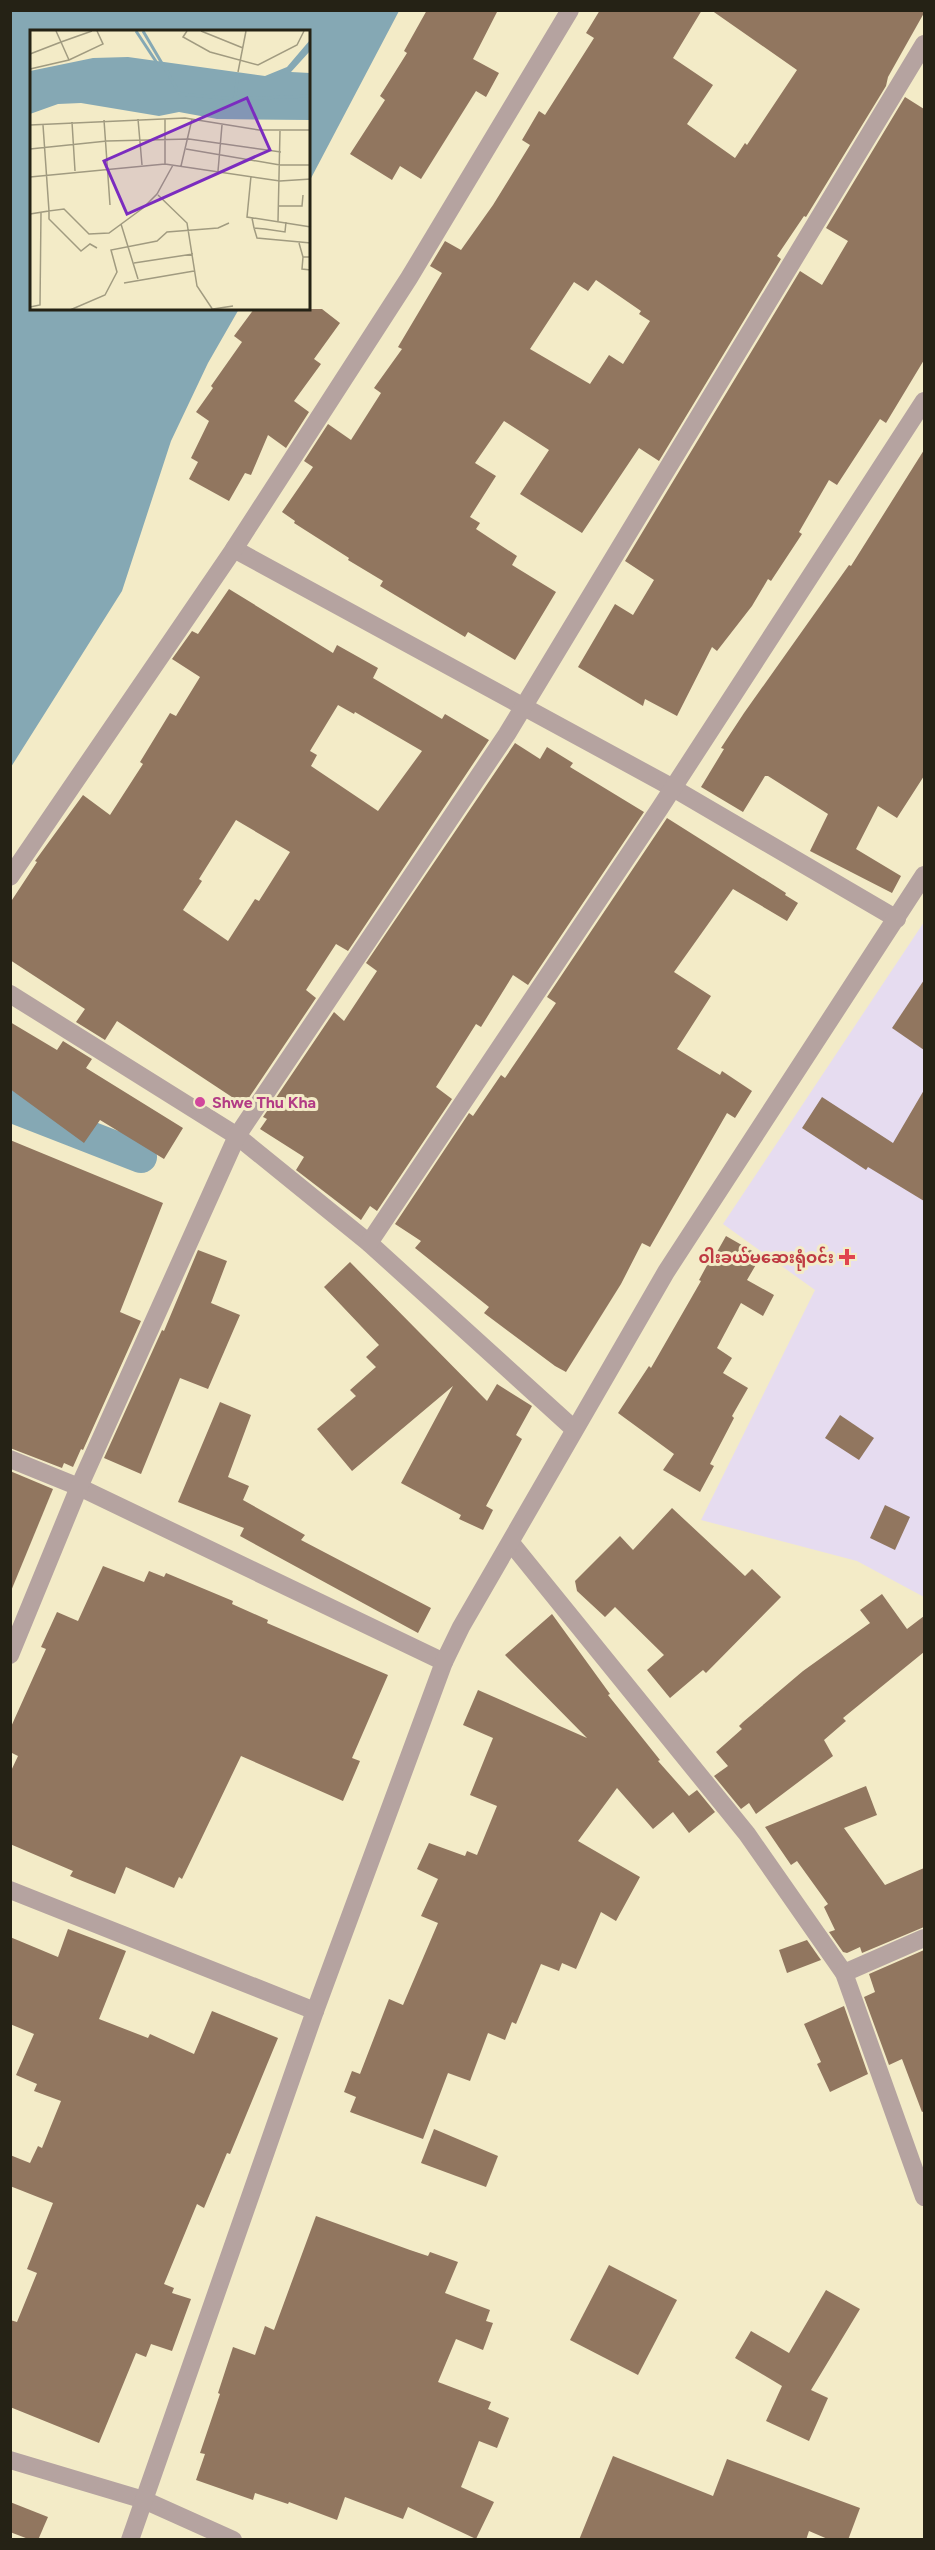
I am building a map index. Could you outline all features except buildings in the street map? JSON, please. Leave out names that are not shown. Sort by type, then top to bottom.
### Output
[{"type":"street","points":[[10,877],[234,549],[409,278],[570,10]]},
{"type":"street","points":[[10,1655],[80,1487],[237,1136],[524,706],[924,44]]},
{"type":"street","points":[[369,1243],[673,789],[924,400]]},
{"type":"street","points":[[234,549],[673,789],[897,919]]},
{"type":"street","points":[[130,2540],[315,2011],[444,1662],[461,1626],[511,1544],[574,1429],[666,1272],[924,875]]},
{"type":"street","points":[[10,994],[237,1136],[369,1243],[574,1429]]},
{"type":"street","points":[[10,1459],[80,1487],[444,1662]]},
{"type":"street","points":[[511,1544],[747,1834],[844,1973],[924,2197]]},
{"type":"street","points":[[10,1890],[315,2011]]},
{"type":"street","points":[[844,1973],[924,1938]]},
{"type":"street","points":[[10,2460],[144,2500],[233,2540]]},
{"type":"shaded area","name":"ဝါးခယ်မဆေးရုံဝင်း","points":[[924,922],[924,1597],[857,1561],[701,1520],[815,1290],[723,1224]]},
{"type":"water","points":[[11,10],[399,11],[310,180],[310,30],[30,30],[30,310],[238,310],[208,363],[171,441],[122,591],[11,767]]},
{"type":"waterway","points":[[10,1106],[141,1157]]},
{"type":"place","name":"Shwe Thu Kha","points":[[200,1102]]},
{"type":"place","name":"ဝါးခယ်မဆေးရုံဝင်း","points":[[847,1257]]}]
